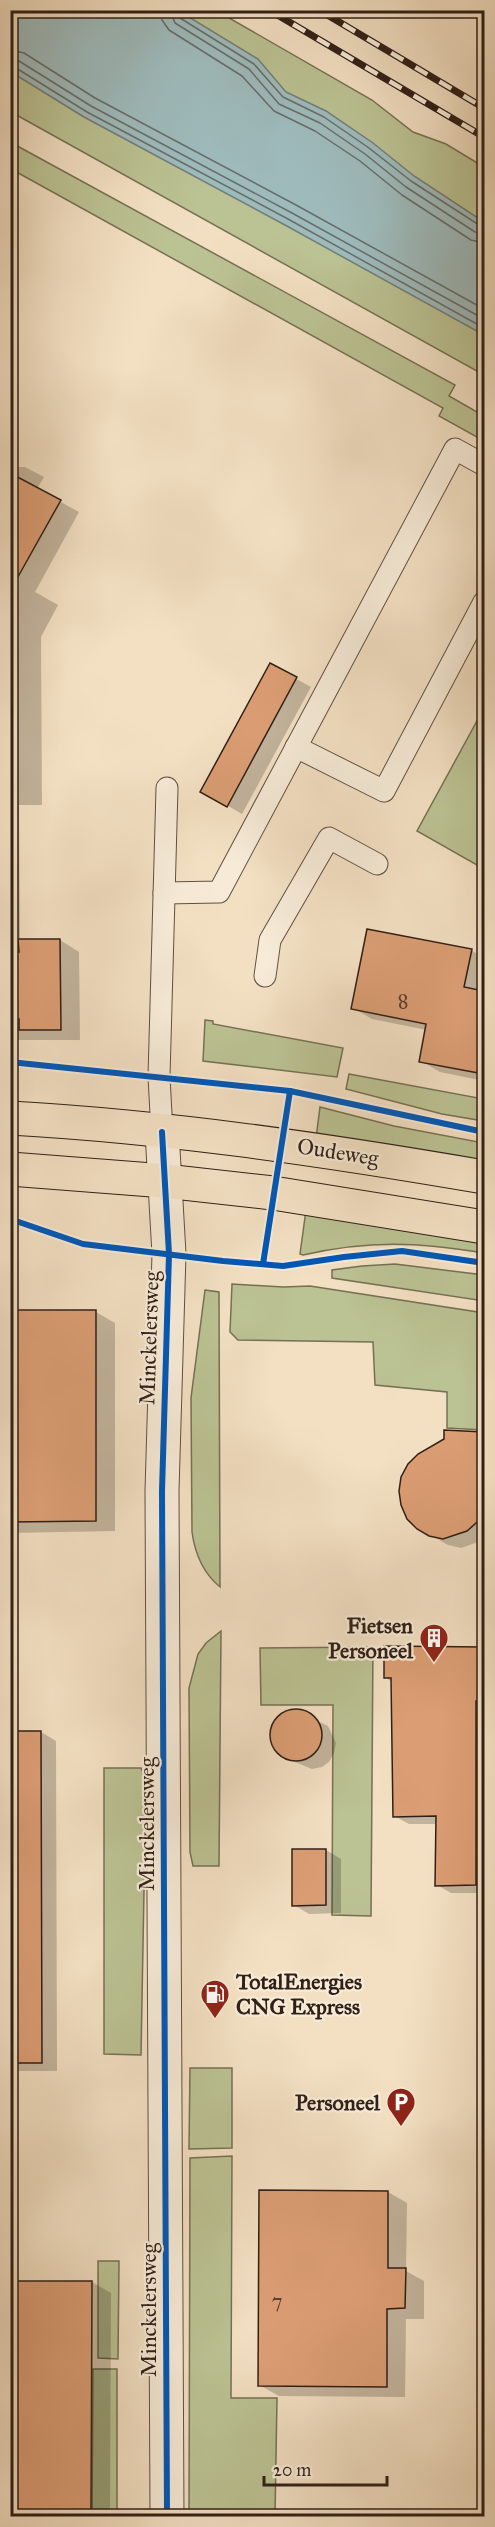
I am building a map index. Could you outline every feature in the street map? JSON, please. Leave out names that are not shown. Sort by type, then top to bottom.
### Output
[{"type":"main road","name":"Oudeweg","points":[[10,1118],[282,1144],[484,1177]]},
{"type":"main road","points":[[10,1169],[165,1181],[283,1194],[484,1227]]},
{"type":"street","name":"Minckelersweg","points":[[162,1132],[169,1254],[162,1491],[167,2517]]},
{"type":"lane","points":[[164,893],[219,892],[455,449],[484,465]]},
{"type":"lane","points":[[296,747],[384,791],[484,602]]},
{"type":"lane","points":[[162,1132],[159,1077],[167,788]]},
{"type":"lane","points":[[265,976],[270,940],[329,838],[377,864]]},
{"type":"green space","points":[[11,11],[217,11],[372,100],[413,132],[446,144],[484,167],[484,375],[11,112]]},
{"type":"green space","points":[[10,142],[455,385],[449,396],[484,416],[484,441],[439,416],[443,408],[11,169]]},
{"type":"green space","points":[[484,708],[484,869],[417,831]]},
{"type":"green space","points":[[205,1020],[213,1021],[213,1024],[343,1048],[337,1077],[203,1061]]},
{"type":"green space","points":[[349,1074],[484,1099],[484,1121],[442,1114],[346,1089]]},
{"type":"green space","points":[[320,1107],[394,1126],[484,1143],[484,1164],[316,1138]]},
{"type":"green space","points":[[306,1210],[484,1236],[484,1253],[394,1244],[350,1247],[303,1255],[300,1254]]},
{"type":"green space","points":[[395,1264],[484,1275],[484,1301],[332,1278],[332,1270]]},
{"type":"green space","points":[[232,1284],[310,1286],[484,1313],[484,1430],[447,1428],[447,1392],[375,1385],[373,1342],[238,1340],[230,1332]]},
{"type":"green space","points":[[205,1290],[219,1292],[220,1587],[209,1576],[201,1562],[192,1532],[191,1398]]},
{"type":"green space","points":[[221,1631],[219,1866],[193,1866],[190,1852],[189,1688],[198,1654],[206,1643]]},
{"type":"green space","points":[[373,1647],[371,1916],[332,1915],[333,1705],[261,1705],[260,1648]]},
{"type":"green space","points":[[104,1768],[141,1768],[146,1781],[141,2055],[104,2054]]},
{"type":"green space","points":[[190,2068],[232,2068],[232,2148],[189,2149]]},
{"type":"green space","points":[[232,2156],[231,2398],[277,2398],[275,2516],[189,2516],[190,2158]]},
{"type":"green space","points":[[98,2261],[119,2261],[118,2359],[98,2358]]},
{"type":"green space","points":[[93,2369],[117,2369],[117,2516],[92,2516]]},
{"type":"water","points":[[10,11],[179,11],[258,59],[286,92],[326,111],[373,143],[414,176],[484,222],[484,335],[84,117],[11,72]]},
{"type":"building","points":[[10,473],[61,500],[10,591]]},
{"type":"building","points":[[270,663],[297,677],[227,807],[200,792]]},
{"type":"building","points":[[367,929],[472,949],[464,987],[484,991],[484,1074],[419,1062],[426,1024],[351,1009]]},
{"type":"building","points":[[18,939],[60,939],[61,1030],[19,1030],[19,1019],[10,1019],[10,952],[19,952]]},
{"type":"building","points":[[10,1310],[96,1310],[96,1521],[10,1522]]},
{"type":"building","points":[[444,1430],[484,1432],[484,1516],[467,1531],[443,1539],[429,1536],[407,1519],[401,1505],[399,1491],[401,1477],[408,1464],[418,1454],[444,1439]]},
{"type":"building","points":[[384,1646],[484,1647],[484,1701],[476,1701],[476,1885],[435,1886],[436,1816],[393,1817],[391,1678],[384,1678]]},
{"type":"building","points":[[296,1709],[306,1711],[314,1717],[320,1725],[322,1735],[320,1745],[314,1753],[306,1759],[296,1761],[286,1759],[278,1753],[272,1745],[270,1735],[272,1725],[278,1717],[286,1711]]},
{"type":"building","points":[[10,1731],[41,1731],[42,2063],[10,2063]]},
{"type":"building","points":[[292,1849],[326,1849],[326,1905],[292,1906]]},
{"type":"building","points":[[259,2190],[388,2191],[388,2268],[406,2268],[405,2308],[387,2309],[387,2387],[258,2386]]},
{"type":"building","points":[[10,2281],[92,2281],[91,2517],[10,2517]]},
{"type":"railway","points":[[269,10],[484,137]]},
{"type":"railway","points":[[319,10],[484,108]]},
{"type":"cycle path","points":[[10,1062],[290,1091],[484,1132]]},
{"type":"cycle path","points":[[263,1264],[290,1091]]},
{"type":"cycle path","points":[[162,1132],[169,1254],[162,1491],[167,2516]]},
{"type":"cycle path","points":[[10,1219],[83,1244],[223,1261],[283,1266],[402,1251],[484,1263]]},
{"type":"place","name":"Fietsen Personeel","points":[[434,1664]]},
{"type":"place","name":"TotalEnergies CNG Express","points":[[215,2020]]},
{"type":"place","name":"Personeel","points":[[401,2128]]}]
